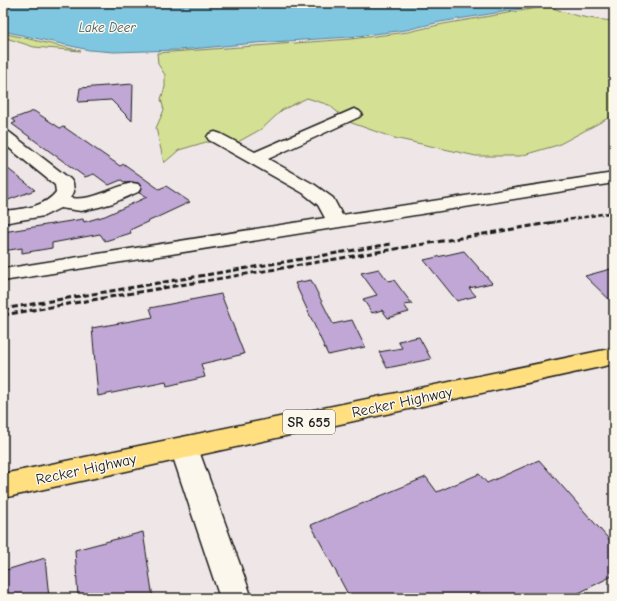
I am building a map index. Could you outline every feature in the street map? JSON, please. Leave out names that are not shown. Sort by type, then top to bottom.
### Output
[{"type":"main road","name":"Recker Highway","points":[[3,486],[614,356]]},
{"type":"street","points":[[254,159],[354,114]]},
{"type":"street","points":[[3,135],[64,183],[66,192],[58,202],[37,212],[3,217]]},
{"type":"street","points":[[215,137],[314,193],[326,202],[336,221]]},
{"type":"street","points":[[3,275],[614,178]]},
{"type":"street","points":[[58,202],[81,205],[92,203],[107,199],[132,188]]},
{"type":"street","points":[[184,448],[236,598]]},
{"type":"green space","points":[[549,6],[581,16],[614,21],[614,115],[558,145],[520,156],[476,156],[394,138],[349,122],[329,105],[307,98],[282,110],[263,128],[238,142],[206,142],[179,150],[164,163],[156,128],[164,110],[161,99],[165,87],[165,75],[158,64],[157,53],[351,39],[408,32],[443,24]]},
{"type":"green space","points":[[3,33],[81,51],[34,47],[3,37]]},
{"type":"water","name":"Lake Deer","points":[[3,3],[557,3],[440,22],[406,30],[350,37],[179,50],[114,52],[89,50],[3,31]]},
{"type":"building","points":[[133,84],[132,121],[111,100],[78,102],[80,88]]},
{"type":"building","points":[[34,111],[60,128],[64,127],[120,166],[124,164],[159,189],[166,186],[190,202],[130,230],[131,233],[105,241],[100,234],[52,243],[52,248],[22,253],[22,248],[3,251],[3,232],[83,219],[84,222],[105,216],[147,197],[139,193],[142,188],[138,183],[126,183],[121,180],[109,185],[94,174],[85,177],[12,124],[16,122],[12,119]]},
{"type":"building","points":[[3,165],[35,190],[3,202]]},
{"type":"building","points":[[464,251],[492,283],[469,288],[476,296],[457,301],[424,260]]},
{"type":"building","points":[[614,268],[614,304],[585,276]]},
{"type":"building","points":[[379,269],[388,281],[394,280],[412,304],[404,305],[409,312],[388,318],[382,310],[372,313],[363,299],[377,295],[361,273]]},
{"type":"building","points":[[311,280],[333,324],[352,320],[365,347],[328,355],[295,283]]},
{"type":"building","points":[[221,294],[244,354],[201,364],[205,377],[167,386],[166,382],[98,396],[92,328],[153,317],[150,308]]},
{"type":"building","points":[[419,337],[431,359],[387,368],[379,352],[402,348],[398,341]]},
{"type":"building","points":[[539,460],[614,545],[614,575],[569,598],[350,598],[311,525],[426,477],[437,492],[479,474],[487,483]]},
{"type":"building","points":[[143,532],[153,598],[78,598],[75,550]]},
{"type":"building","points":[[45,558],[49,598],[3,598],[3,571]]},
{"type":"railway","points":[[549,223],[614,212]]},
{"type":"railway","points":[[3,315],[555,222]]},
{"type":"railway","points":[[3,309],[391,244]]}]
